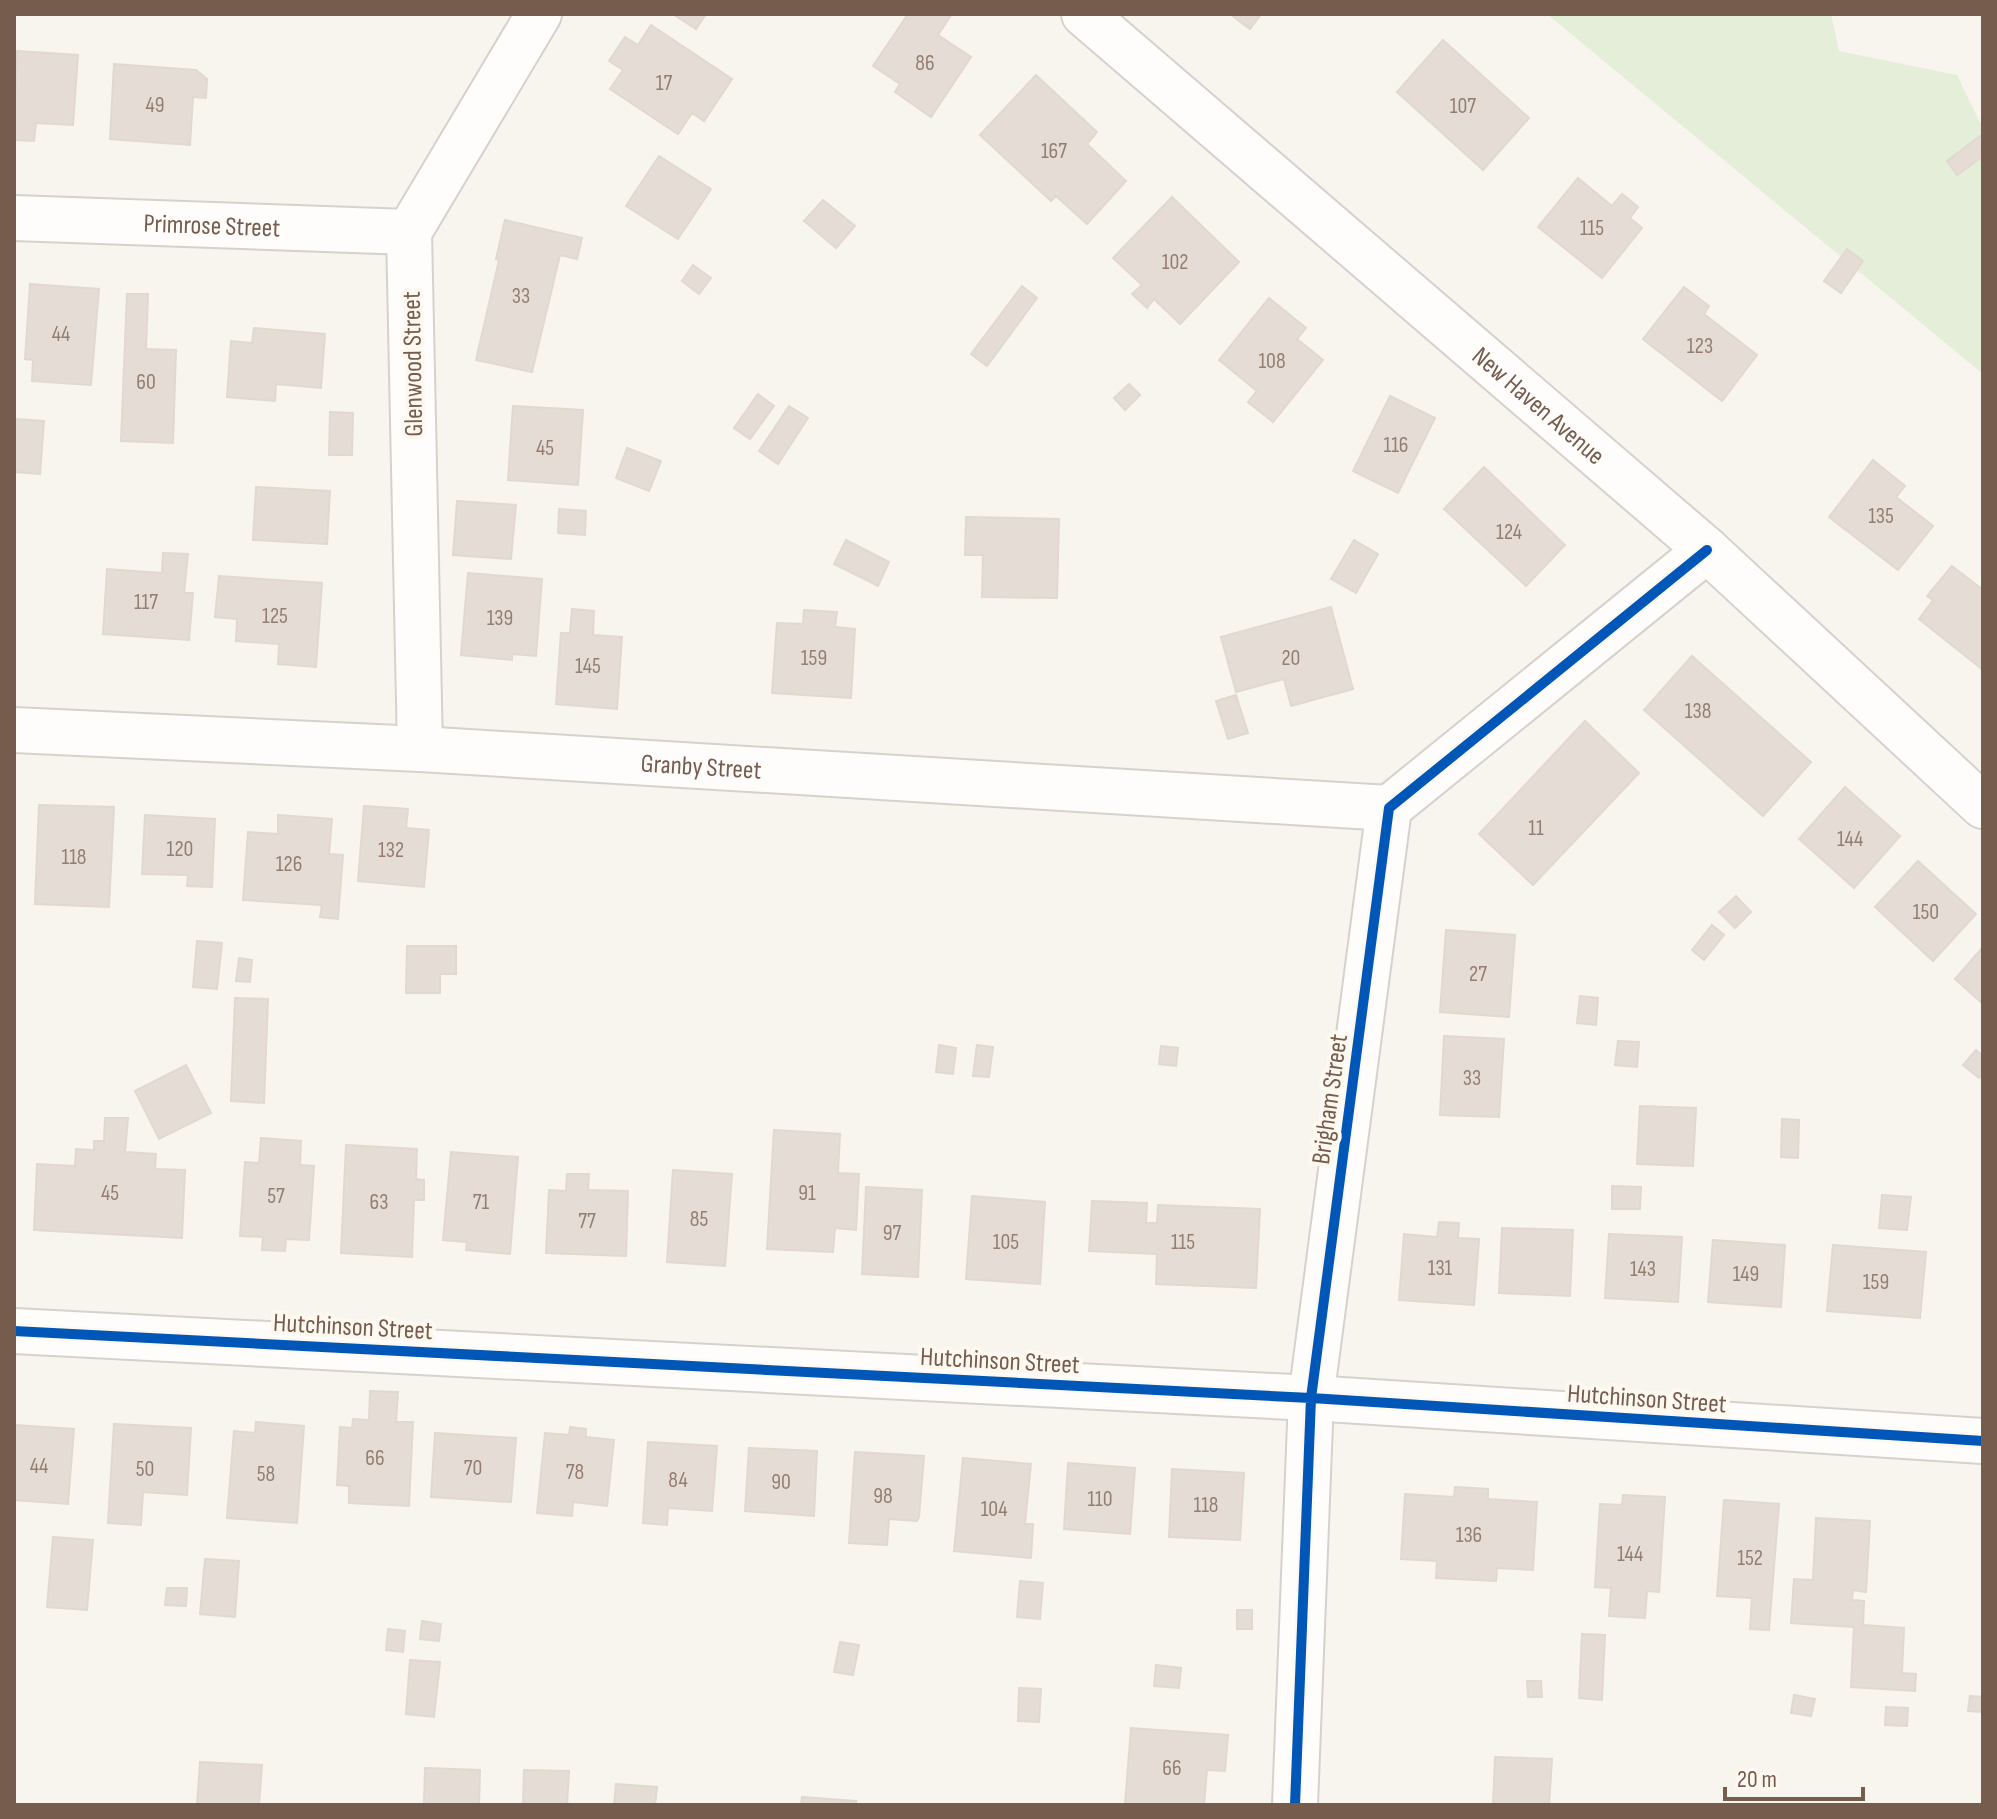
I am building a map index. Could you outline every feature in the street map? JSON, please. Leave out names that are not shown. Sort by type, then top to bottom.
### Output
[{"type":"street","points":[[409,232],[539,14]]},
{"type":"street","name":"New Haven Avenue","points":[[1084,14],[1707,550],[1983,806]]},
{"type":"street","name":"Primrose Street","points":[[14,218],[409,232]]},
{"type":"street","name":"Glenwood Street","points":[[409,232],[420,749]]},
{"type":"street","points":[[1389,808],[1707,550]]},
{"type":"street","name":"Granby Street","points":[[14,730],[420,749],[1389,808]]},
{"type":"street","name":"Brigham Street","points":[[1295,1805],[1311,1398],[1389,808]]},
{"type":"street","name":"Hutchinson Street","points":[[14,1331],[1311,1398],[1983,1441]]},
{"type":"green space","points":[[1547,14],[1831,14],[1839,51],[1957,75],[1983,129],[1983,374]]},
{"type":"building","points":[[673,14],[706,14],[696,29]]},
{"type":"building","points":[[908,14],[951,15],[938,35],[971,57],[931,117],[895,92],[900,84],[873,66]]},
{"type":"building","points":[[1230,14],[1261,14],[1250,29]]},
{"type":"building","points":[[651,25],[732,79],[704,121],[692,113],[678,134],[610,89],[623,70],[609,61],[625,37],[638,45]]},
{"type":"building","points":[[1443,40],[1529,118],[1483,170],[1397,92]]},
{"type":"building","points":[[17,51],[78,55],[73,125],[36,123],[34,141],[14,140]]},
{"type":"building","points":[[114,64],[196,70],[207,79],[206,98],[193,97],[190,145],[110,139]]},
{"type":"building","points":[[1036,75],[1097,132],[1087,144],[1126,181],[1087,224],[1056,196],[1051,201],[980,135]]},
{"type":"building","points":[[1983,134],[1983,156],[1957,175],[1947,161]]},
{"type":"building","points":[[659,156],[711,189],[678,239],[626,206]]},
{"type":"building","points":[[1578,178],[1612,206],[1622,194],[1638,207],[1630,218],[1642,228],[1602,278],[1538,227]]},
{"type":"building","points":[[1172,197],[1239,262],[1180,324],[1154,299],[1147,308],[1132,294],[1142,285],[1113,258]]},
{"type":"building","points":[[823,200],[855,226],[836,248],[804,221]]},
{"type":"building","points":[[505,220],[582,238],[577,259],[560,255],[532,372],[476,360]]},
{"type":"building","points":[[1847,249],[1863,261],[1841,293],[1824,281]]},
{"type":"building","points":[[693,265],[711,278],[699,294],[682,281]]},
{"type":"building","points":[[30,284],[99,289],[91,385],[32,381],[33,360],[25,359]]},
{"type":"building","points":[[1022,286],[1037,298],[987,366],[971,354]]},
{"type":"building","points":[[1684,287],[1709,306],[1704,314],[1757,355],[1722,401],[1643,339]]},
{"type":"building","points":[[127,294],[148,294],[146,349],[176,350],[173,443],[121,441]]},
{"type":"building","points":[[1269,298],[1306,328],[1297,339],[1323,360],[1273,422],[1248,402],[1257,391],[1219,360]]},
{"type":"building","points":[[254,328],[325,334],[321,388],[276,384],[275,401],[227,397],[231,341],[252,343]]},
{"type":"building","points":[[1129,384],[1140,395],[1125,410],[1114,398]]},
{"type":"building","points":[[758,394],[774,406],[750,439],[734,428]]},
{"type":"building","points":[[1390,396],[1435,418],[1398,493],[1353,471]]},
{"type":"building","points":[[513,406],[583,410],[578,485],[508,480]]},
{"type":"building","points":[[789,406],[808,418],[778,464],[759,451]]},
{"type":"building","points":[[330,412],[353,413],[352,455],[329,455]]},
{"type":"building","points":[[14,419],[44,421],[40,474],[14,472]]},
{"type":"building","points":[[627,448],[661,461],[649,491],[616,478]]},
{"type":"building","points":[[1873,460],[1905,486],[1896,497],[1933,526],[1898,570],[1829,517]]},
{"type":"building","points":[[1484,467],[1565,545],[1526,586],[1444,509]]},
{"type":"building","points":[[256,487],[330,491],[327,544],[253,540]]},
{"type":"building","points":[[457,501],[516,505],[511,559],[453,555]]},
{"type":"building","points":[[559,509],[586,511],[585,535],[558,533]]},
{"type":"building","points":[[966,517],[1059,519],[1057,598],[982,597],[983,555],[965,555]]},
{"type":"building","points":[[846,540],[889,562],[878,586],[834,564]]},
{"type":"building","points":[[1354,540],[1378,554],[1356,593],[1331,579]]},
{"type":"building","points":[[163,553],[188,554],[184,593],[193,593],[189,640],[103,634],[107,569],[162,573]]},
{"type":"building","points":[[1952,566],[1983,590],[1983,670],[1919,619],[1933,600],[1927,596]]},
{"type":"building","points":[[468,573],[542,579],[536,656],[512,654],[512,660],[461,655]]},
{"type":"building","points":[[219,576],[322,583],[316,667],[278,664],[279,644],[236,641],[237,619],[215,617]]},
{"type":"building","points":[[1331,607],[1353,689],[1291,706],[1284,679],[1236,692],[1221,637]]},
{"type":"building","points":[[572,609],[594,611],[593,635],[622,637],[617,709],[556,704],[561,633],[570,633]]},
{"type":"building","points":[[804,610],[837,612],[835,627],[855,629],[851,698],[772,693],[777,623],[803,624]]},
{"type":"building","points":[[1692,656],[1811,762],[1763,816],[1644,710]]},
{"type":"building","points":[[1236,695],[1248,733],[1228,739],[1216,701]]},
{"type":"building","points":[[1585,721],[1639,773],[1533,885],[1479,834]]},
{"type":"building","points":[[1845,787],[1900,836],[1854,888],[1799,839]]},
{"type":"building","points":[[39,805],[114,807],[109,907],[35,904]]},
{"type":"building","points":[[364,806],[408,809],[406,828],[429,830],[424,887],[358,881]]},
{"type":"building","points":[[145,815],[215,819],[212,887],[187,886],[188,875],[142,874]]},
{"type":"building","points":[[278,815],[332,819],[329,854],[343,855],[338,919],[320,917],[322,905],[243,900],[248,832],[278,834]]},
{"type":"building","points":[[1918,861],[1976,914],[1933,961],[1875,907]]},
{"type":"building","points":[[1736,896],[1751,912],[1735,928],[1719,912]]},
{"type":"building","points":[[1712,925],[1724,935],[1704,960],[1692,950]]},
{"type":"building","points":[[1446,930],[1515,935],[1509,1017],[1440,1012]]},
{"type":"building","points":[[197,941],[222,943],[217,989],[193,987]]},
{"type":"building","points":[[407,946],[456,946],[456,974],[440,974],[440,993],[406,993]]},
{"type":"building","points":[[1983,947],[1983,1004],[1955,979]]},
{"type":"building","points":[[239,958],[252,960],[250,982],[236,981]]},
{"type":"building","points":[[1580,996],[1598,998],[1596,1025],[1577,1023]]},
{"type":"building","points":[[235,998],[268,999],[264,1103],[231,1101]]},
{"type":"building","points":[[1444,1036],[1504,1039],[1499,1117],[1440,1115]]},
{"type":"building","points":[[1618,1041],[1639,1042],[1637,1067],[1615,1065]]},
{"type":"building","points":[[939,1045],[956,1048],[953,1074],[936,1072]]},
{"type":"building","points":[[977,1045],[993,1047],[989,1077],[973,1076]]},
{"type":"building","points":[[1161,1046],[1178,1048],[1176,1066],[1159,1064]]},
{"type":"building","points":[[1976,1050],[1983,1056],[1983,1074],[1979,1078],[1963,1065]]},
{"type":"building","points":[[186,1065],[211,1113],[159,1139],[135,1091]]},
{"type":"building","points":[[1640,1106],[1696,1108],[1693,1166],[1637,1164]]},
{"type":"building","points":[[105,1118],[128,1118],[125,1152],[156,1154],[155,1169],[185,1170],[182,1238],[34,1230],[37,1164],[75,1166],[76,1149],[94,1150],[94,1141],[104,1141]]},
{"type":"building","points":[[1782,1119],[1799,1120],[1798,1158],[1781,1157]]},
{"type":"building","points":[[774,1130],[840,1134],[838,1173],[859,1174],[856,1230],[835,1228],[833,1252],[767,1249]]},
{"type":"building","points":[[261,1138],[301,1141],[300,1165],[314,1166],[309,1240],[286,1239],[285,1251],[262,1250],[263,1237],[240,1236],[245,1162],[259,1163]]},
{"type":"building","points":[[346,1145],[417,1149],[416,1179],[424,1180],[424,1200],[414,1200],[412,1257],[341,1253]]},
{"type":"building","points":[[451,1152],[518,1157],[510,1254],[466,1250],[467,1242],[443,1240]]},
{"type":"building","points":[[673,1170],[732,1174],[725,1266],[667,1262]]},
{"type":"building","points":[[567,1174],[589,1174],[588,1190],[628,1191],[626,1256],[546,1253],[549,1190],[566,1191]]},
{"type":"building","points":[[1612,1186],[1641,1187],[1640,1209],[1612,1209]]},
{"type":"building","points":[[866,1187],[922,1190],[918,1277],[862,1274]]},
{"type":"building","points":[[1882,1195],[1911,1197],[1907,1230],[1879,1228]]},
{"type":"building","points":[[972,1196],[1045,1202],[1040,1284],[966,1279]]},
{"type":"building","points":[[1092,1201],[1147,1203],[1146,1223],[1157,1223],[1158,1205],[1260,1209],[1256,1288],[1156,1284],[1157,1254],[1089,1251]]},
{"type":"building","points":[[1439,1222],[1459,1223],[1458,1238],[1479,1239],[1474,1305],[1399,1300],[1404,1234],[1437,1237]]},
{"type":"building","points":[[1502,1228],[1573,1230],[1570,1296],[1499,1293]]},
{"type":"building","points":[[1609,1234],[1682,1237],[1678,1302],[1605,1298]]},
{"type":"building","points":[[1713,1240],[1785,1245],[1781,1307],[1708,1302]]},
{"type":"building","points":[[1833,1245],[1926,1252],[1920,1318],[1827,1311]]},
{"type":"building","points":[[370,1391],[398,1392],[396,1422],[413,1422],[409,1506],[349,1503],[349,1486],[337,1485],[340,1427],[352,1428],[353,1419],[369,1420]]},
{"type":"building","points":[[256,1422],[304,1426],[297,1523],[227,1518],[234,1431],[255,1433]]},
{"type":"building","points":[[114,1424],[191,1428],[187,1495],[143,1492],[141,1525],[108,1523]]},
{"type":"building","points":[[14,1425],[74,1429],[68,1504],[14,1500]]},
{"type":"building","points":[[570,1427],[586,1429],[586,1437],[614,1440],[607,1506],[573,1502],[572,1516],[537,1513],[545,1433],[569,1435]]},
{"type":"building","points":[[435,1433],[516,1438],[511,1502],[431,1497]]},
{"type":"building","points":[[648,1442],[717,1446],[712,1511],[668,1508],[667,1525],[643,1523]]},
{"type":"building","points":[[749,1448],[817,1451],[814,1516],[745,1511]]},
{"type":"building","points":[[855,1452],[924,1456],[919,1517],[917,1521],[889,1519],[887,1545],[849,1543]]},
{"type":"building","points":[[963,1458],[1031,1464],[1025,1524],[1033,1524],[1031,1558],[954,1551]]},
{"type":"building","points":[[1068,1463],[1135,1468],[1130,1534],[1064,1529]]},
{"type":"building","points":[[1172,1469],[1244,1473],[1240,1540],[1169,1537]]},
{"type":"building","points":[[1455,1487],[1488,1489],[1488,1499],[1537,1502],[1533,1570],[1497,1568],[1496,1581],[1436,1578],[1437,1561],[1401,1559],[1405,1494],[1454,1497]]},
{"type":"building","points":[[1623,1495],[1665,1497],[1659,1592],[1647,1591],[1645,1618],[1609,1616],[1611,1588],[1595,1587],[1600,1504],[1622,1505]]},
{"type":"building","points":[[1724,1500],[1779,1504],[1769,1630],[1750,1629],[1752,1598],[1717,1596]]},
{"type":"building","points":[[1816,1518],[1870,1521],[1866,1592],[1853,1590],[1852,1600],[1864,1601],[1863,1625],[1904,1628],[1902,1673],[1916,1674],[1915,1691],[1851,1687],[1854,1627],[1791,1623],[1794,1579],[1813,1580]]},
{"type":"building","points":[[53,1537],[93,1540],[87,1610],[47,1607]]},
{"type":"building","points":[[205,1559],[239,1561],[235,1617],[200,1614]]},
{"type":"building","points":[[1020,1581],[1043,1583],[1040,1619],[1017,1617]]},
{"type":"building","points":[[167,1588],[187,1588],[186,1606],[165,1605]]},
{"type":"building","points":[[1237,1610],[1252,1610],[1252,1629],[1237,1629]]},
{"type":"building","points":[[422,1621],[441,1624],[439,1641],[420,1639]]},
{"type":"building","points":[[388,1629],[405,1631],[403,1652],[386,1650]]},
{"type":"building","points":[[1582,1634],[1605,1635],[1602,1700],[1579,1698]]},
{"type":"building","points":[[840,1642],[859,1645],[853,1675],[834,1672]]},
{"type":"building","points":[[410,1660],[440,1662],[434,1717],[406,1714]]},
{"type":"building","points":[[1156,1665],[1181,1668],[1179,1688],[1154,1686]]},
{"type":"building","points":[[1527,1681],[1541,1681],[1542,1697],[1528,1697]]},
{"type":"building","points":[[1019,1688],[1041,1689],[1039,1722],[1018,1721]]},
{"type":"building","points":[[1794,1695],[1815,1699],[1811,1716],[1791,1713]]},
{"type":"building","points":[[1970,1696],[1983,1697],[1983,1712],[1968,1711]]},
{"type":"building","points":[[1886,1707],[1908,1708],[1907,1726],[1885,1725]]},
{"type":"building","points":[[1131,1728],[1228,1735],[1225,1771],[1207,1770],[1204,1805],[1125,1804]]},
{"type":"building","points":[[1495,1757],[1552,1759],[1549,1805],[1493,1805]]},
{"type":"building","points":[[200,1762],[262,1765],[259,1805],[197,1805]]},
{"type":"building","points":[[425,1768],[480,1770],[479,1805],[424,1805]]},
{"type":"building","points":[[524,1770],[569,1771],[567,1805],[523,1805]]},
{"type":"building","points":[[616,1784],[657,1787],[655,1805],[614,1805]]},
{"type":"building","points":[[802,1797],[856,1801],[856,1805],[801,1805]]},
{"type":"cycle path","points":[[1295,1805],[1311,1398],[1389,808],[1707,550]]},
{"type":"cycle path","points":[[14,1331],[1311,1398],[1983,1441]]}]
